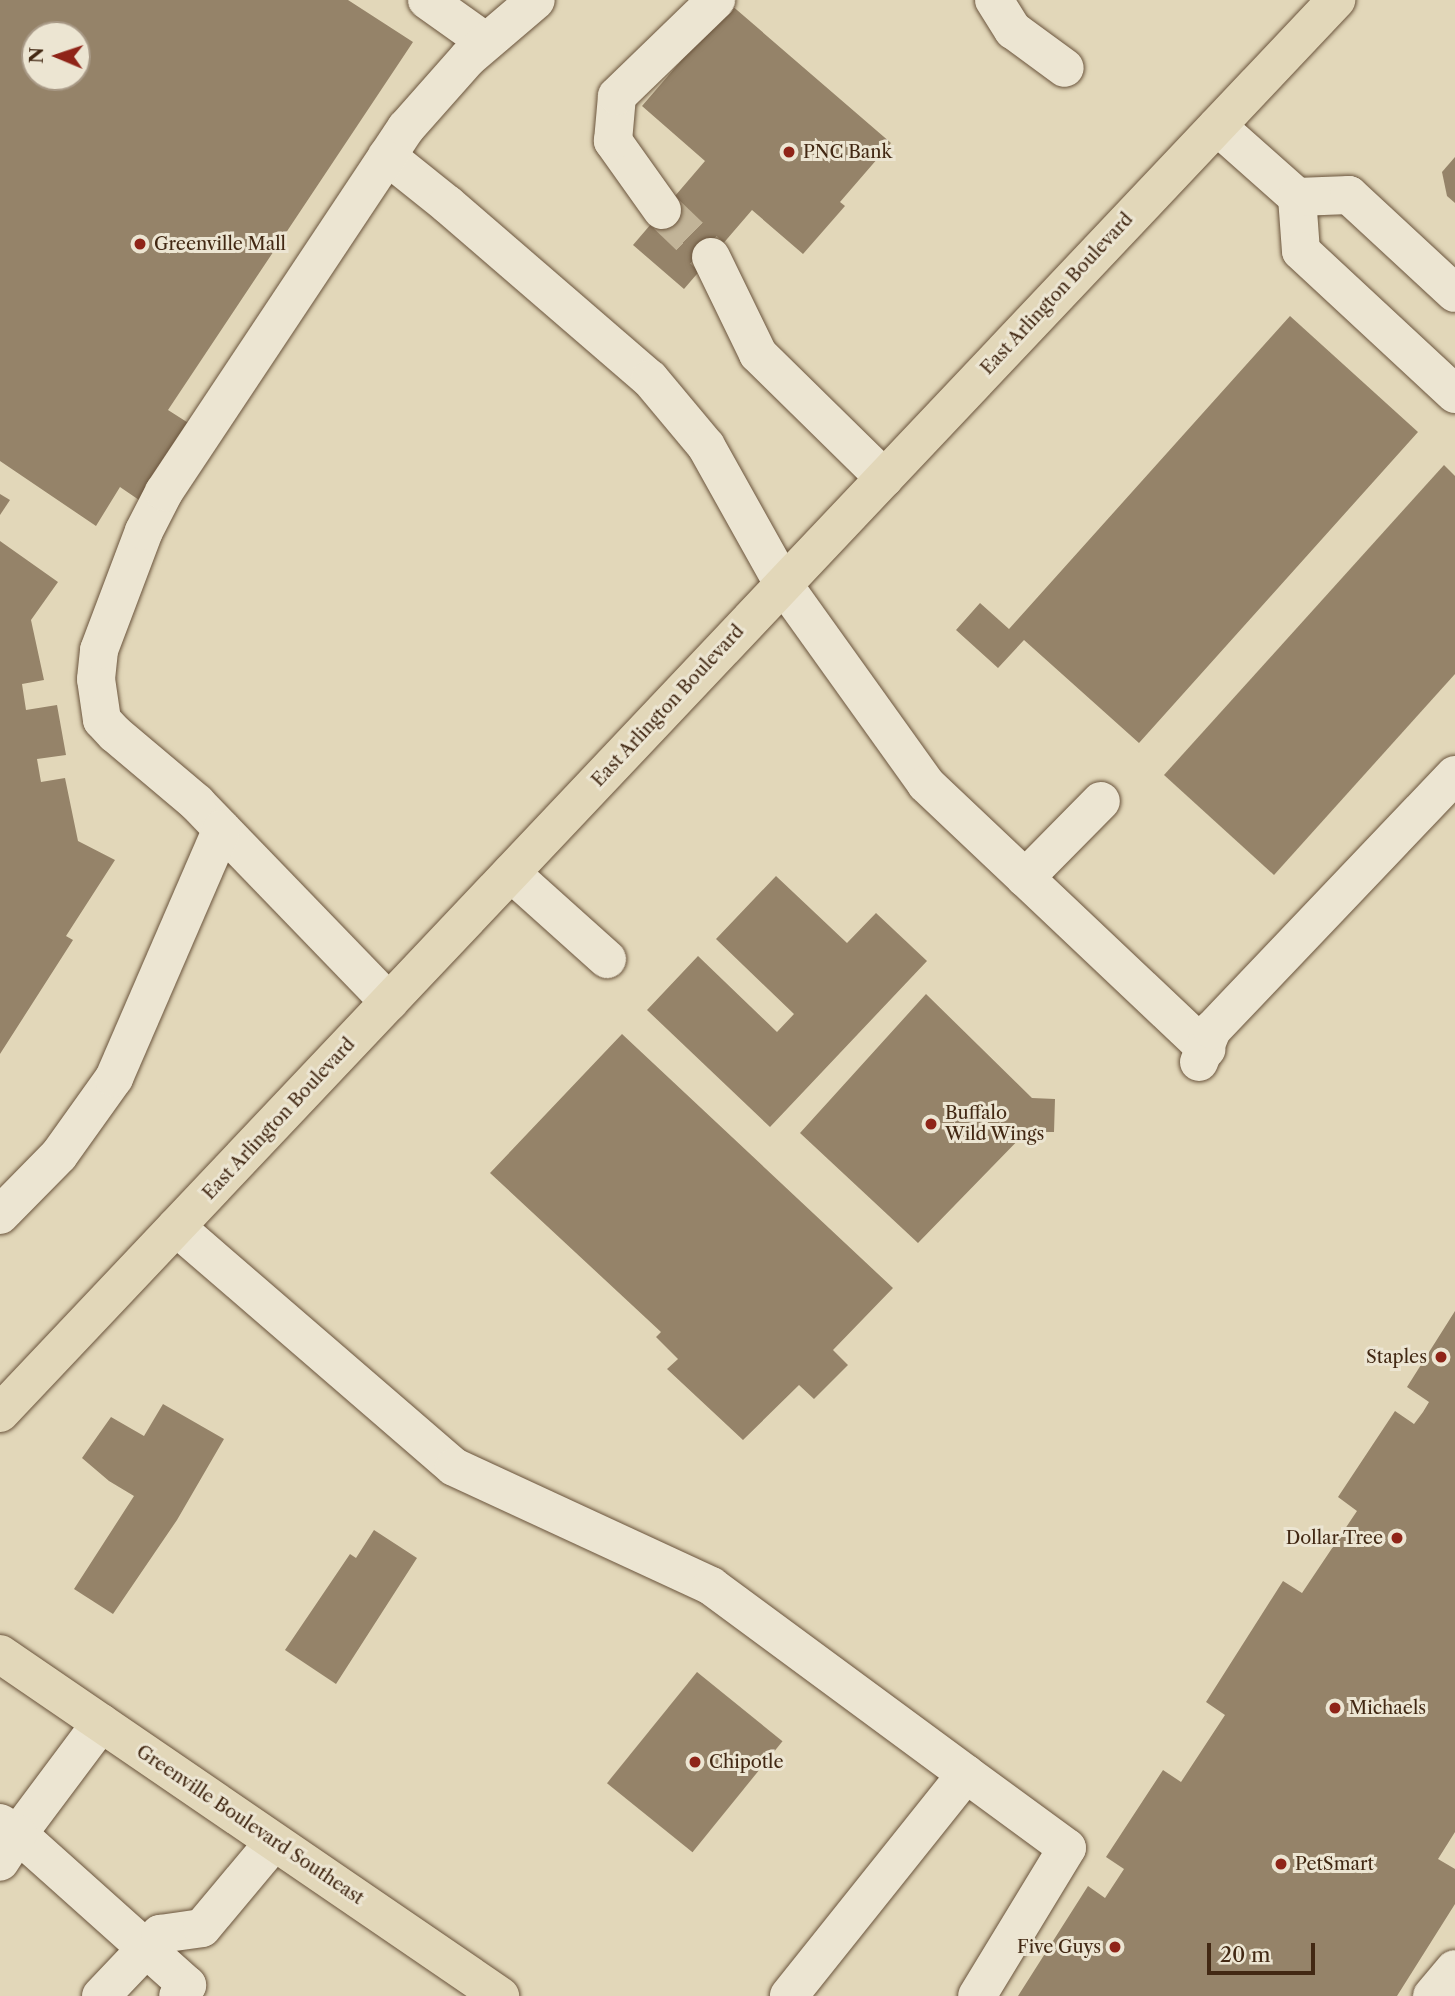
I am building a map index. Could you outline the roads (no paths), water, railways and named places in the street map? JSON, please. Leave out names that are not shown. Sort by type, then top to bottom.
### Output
[{"type":"main road","name":"East Arlington Boulevard","points":[[0,1413],[1334,1]]},
{"type":"main road","name":"Greenville Boulevard Southeast","points":[[0,1654],[500,1996]]},
{"type":"lane","points":[[427,0],[486,42]]},
{"type":"lane","points":[[388,1002],[222,829],[102,720],[96,679],[99,650],[144,531],[164,492],[387,156],[437,89],[486,42],[536,0]]},
{"type":"lane","points":[[662,210],[613,141],[617,96],[716,0]]},
{"type":"lane","points":[[994,0],[1013,30],[1065,68]]},
{"type":"lane","points":[[1217,127],[1297,197],[1349,195],[1455,293]]},
{"type":"lane","points":[[387,156],[457,212],[650,379],[706,446],[783,584],[926,784],[1025,878],[1202,1055],[1212,1030],[1455,775]]},
{"type":"lane","points":[[1297,197],[1301,251],[1455,394]]},
{"type":"lane","points":[[711,257],[758,354],[884,478]]},
{"type":"lane","points":[[1025,878],[1101,801]]},
{"type":"lane","points":[[0,1215],[59,1155],[114,1078],[222,829]]},
{"type":"lane","points":[[511,873],[607,959]]},
{"type":"lane","points":[[176,1227],[454,1467],[711,1586],[1067,1848],[977,1996]]},
{"type":"lane","points":[[101,1723],[6,1840],[148,1947],[187,1985],[178,1996]]},
{"type":"lane","points":[[789,1996],[966,1774]]},
{"type":"lane","points":[[101,1996],[160,1934],[202,1928],[274,1842]]},
{"type":"lane","points":[[1432,1996],[1455,1969]]},
{"type":"tunnel","points":[[662,210],[711,257]]},
{"type":"place","name":"PNC Bank","points":[[789,152]]},
{"type":"place","name":"Greenville Mall","points":[[140,244]]},
{"type":"place","name":"Buffalo Wild Wings","points":[[931,1124]]},
{"type":"place","name":"Staples","points":[[1441,1357]]},
{"type":"place","name":"Dollar Tree","points":[[1397,1538]]},
{"type":"place","name":"Michaels","points":[[1335,1708]]},
{"type":"place","name":"Chipotle","points":[[695,1762]]},
{"type":"place","name":"PetSmart","points":[[1281,1864]]},
{"type":"place","name":"Five Guys","points":[[1115,1947]]}]
